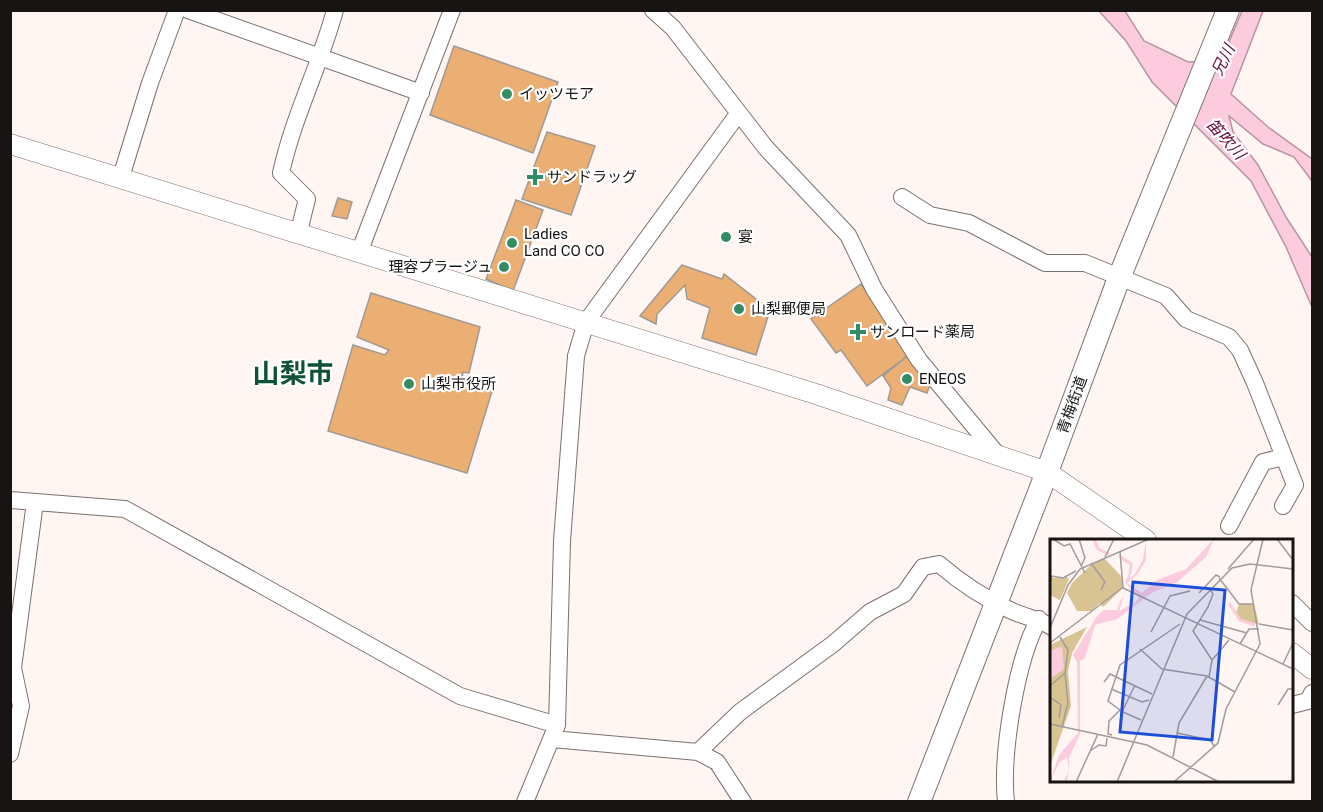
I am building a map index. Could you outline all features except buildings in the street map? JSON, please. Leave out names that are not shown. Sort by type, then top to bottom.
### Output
[{"type":"main road","name":"青梅街道","points":[[919,801],[1047,472],[1119,278],[1228,10]]},
{"type":"street","points":[[121,177],[150,83],[177,10]]},
{"type":"street","points":[[189,10],[421,93]]},
{"type":"street","points":[[299,231],[307,199],[281,173],[335,10]]},
{"type":"street","points":[[360,250],[452,10]]},
{"type":"street","points":[[654,10],[673,28],[738,114],[848,235],[874,289],[919,360],[997,454]]},
{"type":"street","points":[[525,801],[555,732],[562,541],[576,356],[586,322],[738,114]]},
{"type":"street","points":[[10,144],[360,250],[816,394],[997,454],[1047,472],[1145,539]]},
{"type":"street","points":[[902,197],[930,215],[969,223],[1045,263],[1085,263],[1167,296],[1186,320],[1229,337],[1240,350],[1295,485],[1283,506]]},
{"type":"street","points":[[1229,526],[1263,462],[1284,457]]},
{"type":"street","points":[[10,500],[125,509],[460,696],[555,732],[698,752],[717,762],[743,801]]},
{"type":"street","points":[[10,754],[21,706],[13,668],[35,502]]},
{"type":"street","points":[[698,752],[740,712],[833,644],[870,612],[904,594],[923,567],[939,564],[995,603],[1045,623],[1030,636],[1016,688],[1006,752],[1006,801]]},
{"type":"street","points":[[1293,604],[1312,622]]},
{"type":"street","points":[[1293,653],[1312,669]]},
{"type":"street","points":[[1293,705],[1308,701],[1312,693]]},
{"type":"water","points":[[1099,11],[1125,11],[1144,41],[1188,62],[1221,61],[1242,11],[1263,11],[1231,94],[1268,127],[1312,159],[1312,181],[1294,157],[1263,144],[1229,116],[1233,132],[1258,165],[1286,217],[1312,257],[1312,307],[1286,247],[1251,181],[1152,82],[1126,41]]},
{"type":"place","name":"イッツモア","points":[[507,94]]},
{"type":"place","name":"サンドラッグ","points":[[535,177]]},
{"type":"place","name":"宴","points":[[726,237]]},
{"type":"place","name":"Ladies Land CO CO","points":[[512,243]]},
{"type":"place","name":"理容プラージュ","points":[[504,267]]},
{"type":"place","name":"山梨郵便局","points":[[739,309]]},
{"type":"place","name":"サンロード薬局","points":[[858,332]]},
{"type":"place","name":"ENEOS","points":[[907,379]]},
{"type":"place","name":"山梨市役所","points":[[409,384]]},
{"type":"district","name":"山梨市","points":[[293,374]]},
{"type":"water label","name":"兄川","points":[[1223,60]]},
{"type":"water label","name":"笛吹川","points":[[1226,139]]}]
